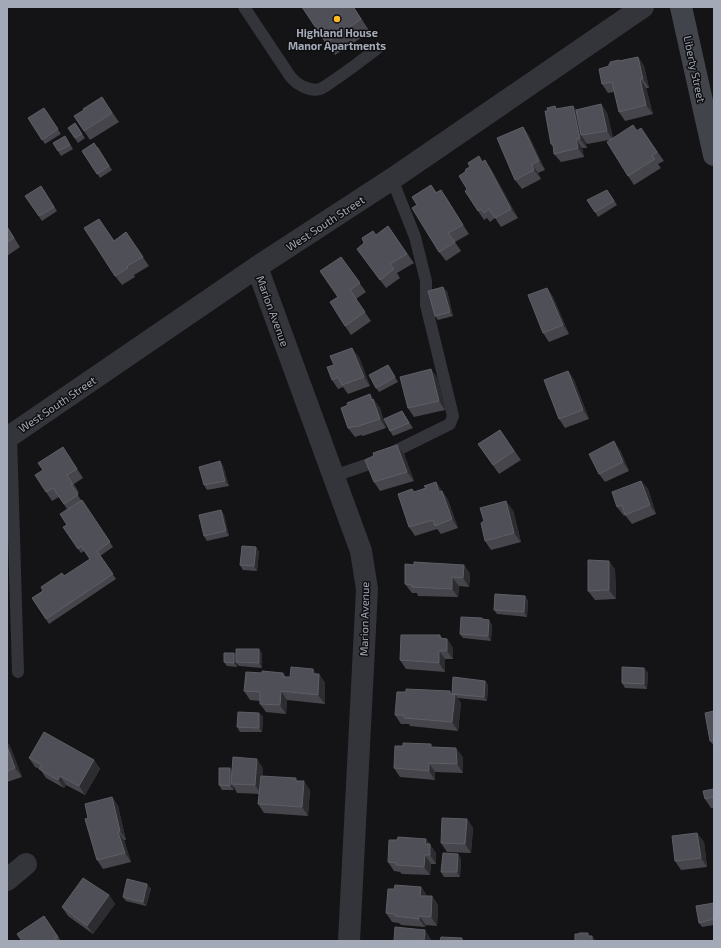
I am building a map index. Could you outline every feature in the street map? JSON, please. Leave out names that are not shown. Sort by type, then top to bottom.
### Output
[{"type":"street","name":"West South Street","points":[[9,437],[257,267],[392,179],[643,7]]},
{"type":"street","name":"Liberty Street","points":[[681,7],[714,155]]},
{"type":"street","name":"Marion Avenue","points":[[257,267],[361,551],[367,589],[349,941]]},
{"type":"street","points":[[7,880],[26,864]]},
{"type":"lane","points":[[244,7],[290,76],[295,82],[304,87],[320,89],[338,78],[378,48]]},
{"type":"lane","points":[[334,476],[369,464],[450,424],[453,416],[426,305],[426,281],[415,237],[392,179]]},
{"type":"lane","points":[[9,437],[18,672]]},
{"type":"building","name":"Highland House Manor Apartments","points":[[302,7],[353,7],[361,19],[326,43]]},
{"type":"building","points":[[638,57],[643,79],[640,79],[646,105],[619,112],[612,82],[602,84],[599,69],[609,66],[610,62]]},
{"type":"building","points":[[102,97],[112,113],[84,131],[74,116]]},
{"type":"building","points":[[601,104],[607,131],[581,135],[576,110]]},
{"type":"building","points":[[555,106],[556,109],[573,106],[580,139],[576,139],[578,148],[554,154],[545,111],[548,111],[547,108]]},
{"type":"building","points":[[44,108],[58,129],[42,140],[28,118]]},
{"type":"building","points":[[75,123],[82,134],[75,138],[68,128]]},
{"type":"building","points":[[633,125],[637,131],[641,128],[657,152],[652,156],[655,159],[628,176],[607,142]]},
{"type":"building","points":[[523,127],[539,161],[532,164],[534,170],[515,180],[497,138]]},
{"type":"building","points":[[65,136],[70,145],[58,151],[53,143]]},
{"type":"building","points":[[94,143],[109,166],[97,174],[82,151]]},
{"type":"building","points":[[479,156],[482,162],[485,160],[511,209],[495,218],[489,209],[484,213],[481,209],[478,211],[465,191],[467,189],[459,176],[470,167],[468,163]]},
{"type":"building","points":[[431,185],[436,193],[441,190],[463,225],[448,233],[455,242],[439,252],[412,208],[417,205],[412,197]]},
{"type":"building","points":[[41,186],[54,207],[39,216],[25,196]]},
{"type":"building","points":[[607,190],[614,201],[595,212],[587,200]]},
{"type":"building","points":[[99,219],[114,241],[126,232],[143,257],[127,266],[128,268],[115,276],[84,228]]},
{"type":"building","points":[[388,226],[407,254],[390,264],[394,269],[380,280],[357,249],[364,243],[362,238],[373,231],[376,235]]},
{"type":"building","points":[[7,227],[14,238],[7,243]]},
{"type":"building","points":[[341,257],[360,283],[350,290],[365,312],[345,326],[330,302],[338,297],[320,271]]},
{"type":"building","points":[[443,287],[450,312],[435,316],[428,291]]},
{"type":"building","points":[[547,288],[563,325],[543,333],[528,295]]},
{"type":"building","points":[[352,348],[364,377],[342,385],[338,377],[332,380],[327,367],[334,365],[330,356]]},
{"type":"building","points":[[388,365],[395,377],[376,388],[369,375]]},
{"type":"building","points":[[431,369],[439,401],[408,408],[400,377]]},
{"type":"building","points":[[568,371],[583,410],[559,419],[544,380]]},
{"type":"building","points":[[370,394],[380,419],[356,427],[348,428],[341,408],[348,405],[347,403]]},
{"type":"building","points":[[402,411],[409,423],[390,431],[384,419]]},
{"type":"building","points":[[500,430],[514,451],[493,465],[478,444]]},
{"type":"building","points":[[614,441],[623,462],[599,474],[589,454]]},
{"type":"building","points":[[397,445],[407,472],[374,482],[365,460],[374,456],[373,453]]},
{"type":"building","points":[[63,447],[77,469],[67,475],[73,484],[71,485],[78,495],[64,504],[53,488],[46,492],[35,475],[43,470],[38,463]]},
{"type":"building","points":[[220,461],[225,481],[204,485],[199,467]]},
{"type":"building","points":[[641,481],[650,505],[625,515],[622,505],[617,507],[612,492]]},
{"type":"building","points":[[436,482],[439,492],[442,491],[452,519],[435,526],[433,520],[409,527],[398,494],[412,489],[414,492],[426,488],[424,486]]},
{"type":"building","points":[[82,500],[110,542],[97,551],[113,574],[46,619],[32,598],[43,591],[41,587],[62,573],[64,576],[90,559],[81,546],[78,549],[63,527],[67,525],[60,514]]},
{"type":"building","points":[[506,501],[514,533],[485,541],[481,523],[484,521],[480,508]]},
{"type":"building","points":[[221,510],[226,531],[204,536],[199,515]]},
{"type":"building","points":[[242,546],[256,547],[254,566],[240,565]]},
{"type":"building","points":[[588,560],[609,561],[609,590],[588,591]]},
{"type":"building","points":[[414,562],[464,565],[463,578],[452,577],[452,589],[412,587],[412,585],[405,584],[405,564],[414,565]]},
{"type":"building","points":[[495,594],[525,596],[524,612],[494,610]]},
{"type":"building","points":[[461,617],[482,618],[489,620],[488,636],[460,634]]},
{"type":"building","points":[[401,635],[440,635],[440,638],[447,639],[447,651],[439,651],[439,663],[400,660]]},
{"type":"building","points":[[236,649],[259,649],[259,663],[236,662]]},
{"type":"building","points":[[224,653],[234,653],[234,663],[224,662]]},
{"type":"building","points":[[291,667],[313,669],[313,674],[319,674],[318,695],[281,691],[280,705],[260,704],[260,692],[244,691],[246,672],[262,673],[262,671],[283,673],[283,677],[290,677]]},
{"type":"building","points":[[622,667],[644,668],[644,684],[622,683]]},
{"type":"building","points":[[453,677],[485,681],[484,697],[452,694]]},
{"type":"building","points":[[406,689],[450,691],[450,694],[455,694],[452,722],[404,718],[404,715],[395,715],[397,692],[406,692]]},
{"type":"building","points":[[714,711],[714,741],[710,741],[705,713]]},
{"type":"building","points":[[238,712],[259,713],[259,728],[237,727]]},
{"type":"building","points":[[44,732],[94,760],[79,786],[60,776],[58,780],[39,769],[42,765],[29,758]]},
{"type":"building","points":[[403,743],[431,744],[431,747],[456,748],[457,764],[429,763],[429,771],[394,768],[395,746],[403,746]]},
{"type":"building","points":[[7,746],[15,768],[7,771]]},
{"type":"building","points":[[233,757],[257,759],[255,785],[231,784]]},
{"type":"building","points":[[219,768],[230,768],[230,786],[219,785]]},
{"type":"building","points":[[261,776],[296,778],[296,781],[304,781],[302,807],[258,804]]},
{"type":"building","points":[[714,789],[714,797],[705,799],[703,791]]},
{"type":"building","points":[[112,797],[120,831],[118,832],[125,853],[97,860],[85,819],[88,818],[85,804]]},
{"type":"building","points":[[442,818],[467,819],[465,844],[441,843]]},
{"type":"building","points":[[697,833],[701,858],[675,861],[672,836]]},
{"type":"building","points":[[398,837],[426,839],[425,844],[430,844],[430,855],[425,855],[424,867],[396,865],[396,863],[388,862],[389,840],[397,840]]},
{"type":"building","points":[[443,853],[458,854],[457,872],[441,872]]},
{"type":"building","points":[[83,878],[109,895],[87,926],[62,907]]},
{"type":"building","points":[[127,879],[147,884],[143,902],[123,897]]},
{"type":"building","points":[[395,885],[421,887],[420,896],[432,896],[431,917],[419,916],[419,919],[395,916],[395,914],[386,913],[388,889],[394,889]]},
{"type":"building","points":[[714,903],[714,919],[699,923],[696,906]]},
{"type":"building","points":[[44,916],[58,937],[55,938],[57,941],[22,941],[17,934]]},
{"type":"building","points":[[395,927],[425,930],[424,941],[394,941]]},
{"type":"building","points":[[588,933],[588,936],[592,936],[592,941],[575,941],[575,934]]},
{"type":"building","points":[[441,937],[462,938],[462,941],[440,941]]},
{"type":"place","name":"Highland House Manor Apartments","points":[[337,19]]}]
